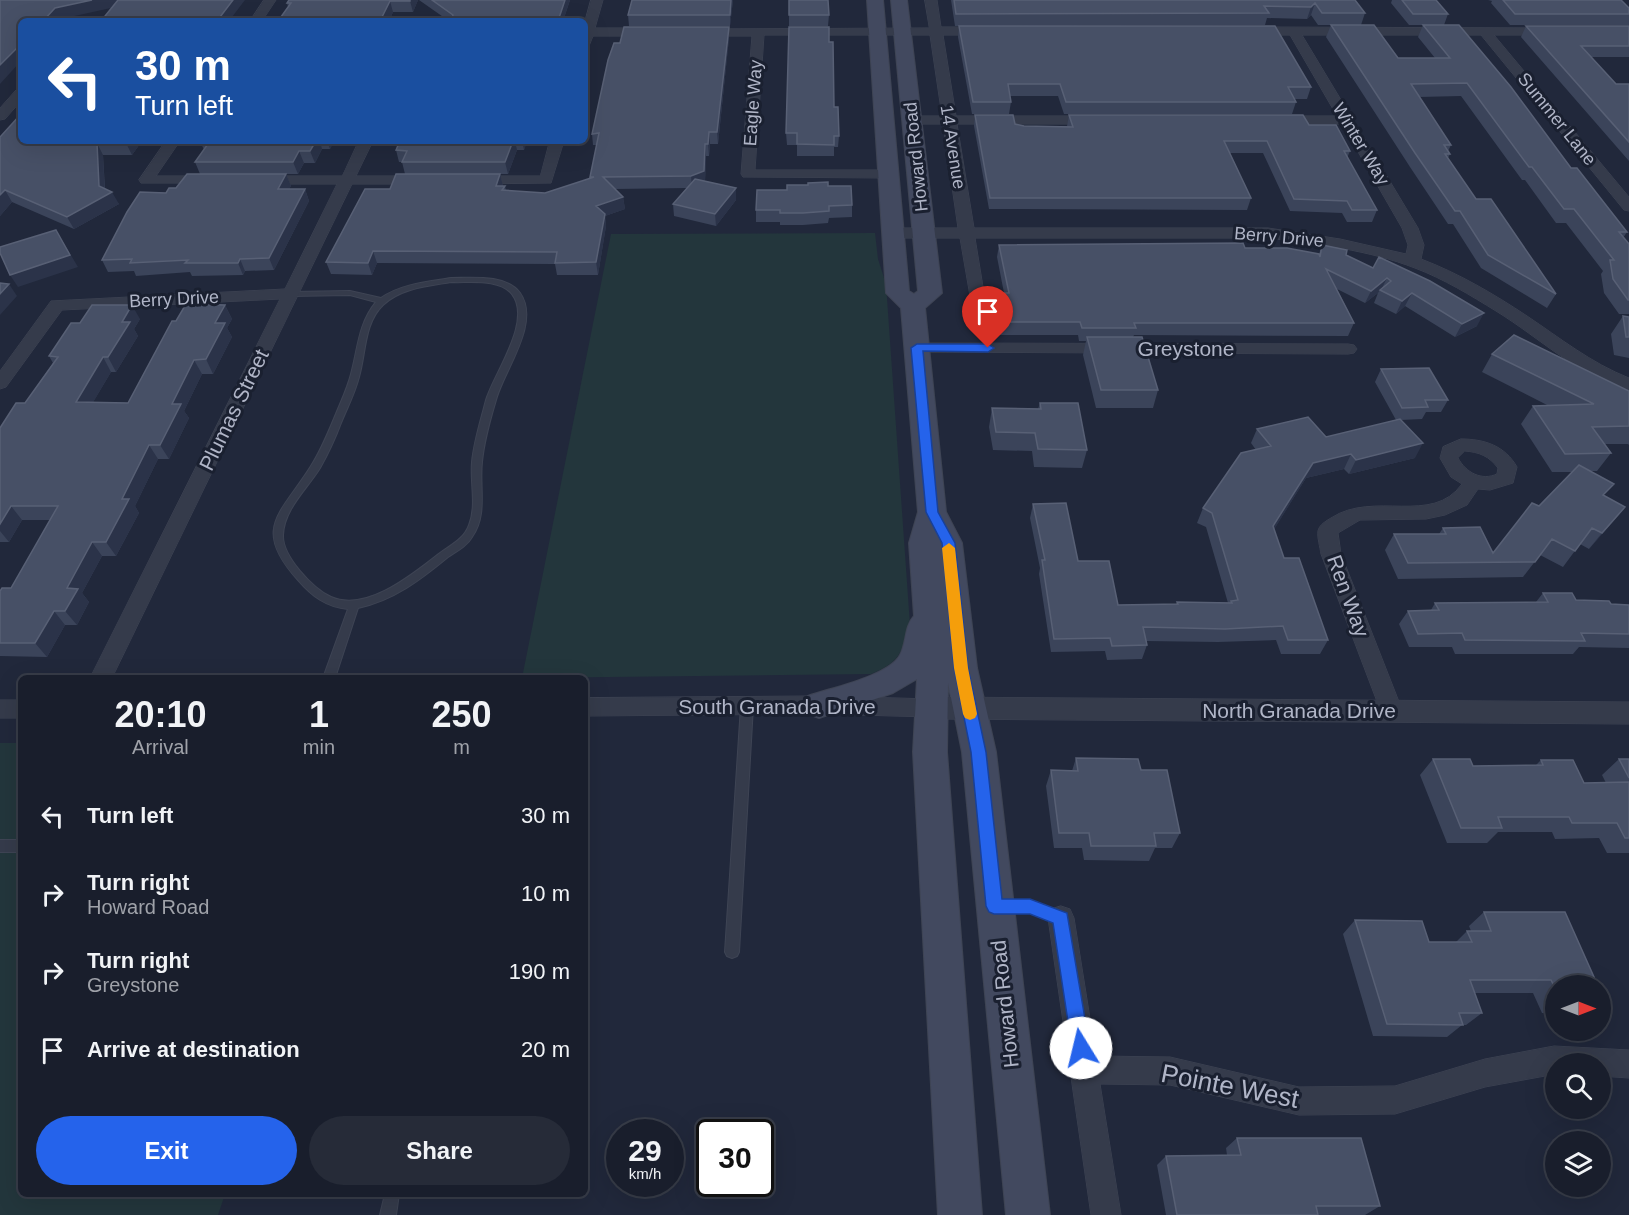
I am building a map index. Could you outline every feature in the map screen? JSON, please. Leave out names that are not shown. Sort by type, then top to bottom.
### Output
[{"type":"main road","name":"Howard Road","points":[[876,0],[898,293],[913,306],[932,512],[923,543],[928,599],[951,708],[978,752],[1028,1215]]},
{"type":"main road","name":"Howard Road","points":[[899,0],[930,293],[913,306]]},
{"type":"main road","name":"Howard Road","points":[[932,512],[948,543],[961,668],[951,708],[930,752],[960,1215]]},
{"type":"main road","points":[[819,705],[893,680],[909,668],[919,645],[928,599]]},
{"type":"street","points":[[258,18],[270,0]]},
{"type":"street","points":[[588,33],[597,0]]},
{"type":"street","name":"14 Avenue","points":[[931,0],[976,293]]},
{"type":"street","points":[[690,32],[995,31]]},
{"type":"street","points":[[1234,31],[1562,31]]},
{"type":"street","name":"Winter Way","points":[[1294,31],[1410,228],[1416,245],[1413,261]]},
{"type":"street","name":"Summer Lane","points":[[1484,31],[1629,207]]},
{"type":"street","points":[[588,37],[667,32]]},
{"type":"street","name":"Eagle Way","points":[[758,32],[748,174],[890,174]]},
{"type":"street","points":[[0,116],[18,96]]},
{"type":"street","points":[[912,120],[1113,120]]},
{"type":"street","points":[[1264,120],[1346,120]]},
{"type":"street","points":[[171,144],[146,180],[440,180]]},
{"type":"street","name":"Plumas Street","points":[[102,675],[365,144]]},
{"type":"street","points":[[464,180],[546,180],[556,144]]},
{"type":"street","name":"Berry Drive","points":[[894,233],[1268,233],[1318,239],[1413,261],[1460,282],[1507,310],[1587,367],[1629,384]]},
{"type":"street","name":"Berry Drive","points":[[0,383],[57,305],[291,294]]},
{"type":"street","name":"Greystone","points":[[917,348],[1348,349]]},
{"type":"street","name":"Ren Way","points":[[1392,712],[1331,554],[1328,530],[1342,519],[1363,512],[1427,512],[1445,507],[1460,500],[1474,482]]},
{"type":"street","name":"South Granada Drive","points":[[588,707],[819,705],[951,708]]},
{"type":"street","name":"North Granada Drive","points":[[951,708],[1629,713]]},
{"type":"street","points":[[0,709],[18,709]]},
{"type":"street","points":[[1061,918],[1106,1215]]},
{"type":"street","name":"Pointe West","points":[[1085,1070],[1170,1071],[1299,1101],[1395,1100],[1485,1072],[1554,1060],[1628,1065]]},
{"type":"lane","points":[[451,280],[489,282],[505,285],[515,293],[522,306],[523,316],[515,343],[494,388],[477,460],[478,515],[468,537],[395,591],[371,602],[354,605],[336,603],[319,597],[280,550],[278,533],[293,496],[320,461],[357,375],[367,317],[381,301],[413,288],[451,280]]},
{"type":"lane","points":[[291,294],[350,293],[381,301]]},
{"type":"lane","points":[[330,675],[354,605]]},
{"type":"lane","points":[[732,952],[747,706]]},
{"type":"lane","points":[[0,846],[18,846]]},
{"type":"lane","points":[[994,906],[1030,907],[1061,918]]},
{"type":"lane","points":[[388,1215],[391,1197]]},
{"type":"shaded area","points":[[875,233],[878,259],[886,284],[910,625],[898,656],[881,670],[871,674],[588,677],[588,675],[523,675],[611,234]]},
{"type":"shaded area","points":[[0,743],[18,743],[18,1197],[224,1197],[218,1215],[0,1215]]},
{"type":"building","points":[[0,0],[92,0],[55,8],[46,18],[18,18],[18,47],[0,65]]},
{"type":"building","points":[[118,0],[233,0],[219,18],[103,18]]},
{"type":"building","points":[[289,0],[410,0],[390,1],[382,18],[280,18],[291,3],[287,3]]},
{"type":"building","points":[[432,0],[565,0],[559,18],[452,18],[453,15]]},
{"type":"building","points":[[632,0],[731,0],[730,15],[628,15]]},
{"type":"building","points":[[789,0],[828,0],[829,15],[789,15]]},
{"type":"building","points":[[954,0],[1355,0],[1365,13],[1322,13],[1315,3],[1311,7],[1264,6],[1269,13],[956,14]]},
{"type":"building","points":[[1402,0],[1436,0],[1448,14],[1413,14]]},
{"type":"building","points":[[1503,0],[1621,0],[1629,8],[1629,14],[1515,14]]},
{"type":"building","points":[[1331,25],[1374,25],[1398,58],[1450,58],[1423,25],[1459,25],[1511,87],[1571,168],[1577,168],[1627,232],[1619,232],[1629,244],[1629,300],[1613,279],[1610,260],[1614,260],[1574,209],[1564,209],[1532,167],[1529,167],[1467,83],[1411,84],[1451,145],[1444,145],[1450,154],[1445,154],[1476,199],[1491,199],[1556,294],[1488,255],[1460,211],[1455,211],[1415,153]]},
{"type":"building","points":[[959,26],[1275,26],[1311,87],[1288,87],[1296,102],[1066,102],[1060,84],[1008,84],[1011,102],[973,102]]},
{"type":"building","points":[[1526,26],[1629,26],[1629,46],[1581,46],[1616,84],[1629,84],[1629,142]]},
{"type":"building","points":[[624,27],[729,27],[717,132],[709,132],[708,144],[705,144],[704,171],[691,176],[603,177],[623,197],[596,206],[605,214],[596,262],[555,263],[557,252],[373,251],[368,263],[326,262],[365,189],[390,189],[396,174],[500,174],[496,186],[505,186],[502,190],[545,193],[594,177],[590,177],[599,133],[592,134],[608,60],[614,43],[620,43]]},
{"type":"building","points":[[789,27],[829,27],[829,42],[833,42],[834,107],[838,107],[839,136],[834,136],[834,145],[797,144],[797,133],[786,133]]},
{"type":"building","points":[[975,115],[1013,115],[1015,124],[1024,126],[1073,127],[1069,115],[1303,115],[1309,125],[1336,125],[1350,151],[1344,151],[1377,210],[1352,210],[1347,201],[1294,199],[1267,141],[1224,141],[1251,198],[990,198]]},
{"type":"building","points":[[18,117],[18,144],[97,144],[99,186],[112,192],[67,217],[5,190],[0,195],[0,137]]},
{"type":"building","points":[[208,144],[314,144],[310,151],[299,151],[293,162],[195,162]]},
{"type":"building","points":[[399,144],[512,144],[505,162],[402,162],[407,151],[396,150]]},
{"type":"building","points":[[187,174],[286,174],[278,189],[305,189],[269,258],[240,259],[238,263],[185,263],[188,260],[130,263],[132,259],[102,260],[140,192],[166,193],[169,188],[176,188]]},
{"type":"building","points":[[695,179],[736,188],[715,214],[673,204]]},
{"type":"building","points":[[828,182],[828,186],[851,186],[852,205],[829,206],[829,211],[803,213],[756,210],[757,190],[787,190],[787,185]]},
{"type":"building","points":[[56,230],[70,255],[10,275],[0,253],[0,247]]},
{"type":"building","points":[[1243,243],[1245,248],[1287,248],[1319,254],[1320,257],[1322,245],[1347,250],[1346,255],[1373,268],[1379,257],[1430,281],[1484,313],[1462,324],[1412,293],[1402,301],[1380,290],[1391,281],[1387,278],[1371,291],[1326,269],[1354,323],[1134,323],[1136,328],[1082,328],[1080,322],[980,322],[975,293],[1009,293],[999,245]]},
{"type":"building","points":[[0,283],[9,284],[0,294]]},
{"type":"building","points":[[186,304],[225,305],[215,323],[225,323],[206,359],[194,360],[172,404],[181,404],[160,445],[149,445],[122,499],[129,499],[106,542],[92,542],[67,588],[78,589],[65,611],[54,611],[35,643],[0,643],[0,591],[2,588],[11,588],[58,506],[11,506],[0,524],[0,428],[16,403],[25,403],[58,357],[49,356],[71,323],[80,323],[92,305],[132,305],[122,322],[130,322],[108,357],[103,357],[76,402],[128,403],[172,321],[176,321]]},
{"type":"building","points":[[1623,316],[1629,317],[1629,337],[1626,337]]},
{"type":"building","points":[[1514,335],[1629,391],[1629,426],[1592,427],[1611,453],[1565,454],[1533,406],[1594,404],[1492,354]]},
{"type":"building","points":[[1087,337],[1142,337],[1158,390],[1101,390]]},
{"type":"building","points":[[1429,368],[1448,400],[1425,400],[1428,407],[1402,408],[1381,369]]},
{"type":"building","points":[[1040,403],[1078,403],[1087,450],[1038,449],[1035,433],[996,432],[992,408],[1041,409]]},
{"type":"building","points":[[1308,417],[1326,437],[1400,419],[1423,443],[1356,460],[1351,454],[1313,463],[1273,526],[1284,558],[1299,558],[1328,640],[1288,640],[1283,626],[1225,629],[1143,627],[1147,645],[1112,646],[1110,638],[1054,639],[1042,560],[1045,560],[1033,504],[1066,503],[1078,561],[1109,561],[1118,605],[1178,604],[1177,602],[1232,603],[1231,601],[1238,600],[1212,513],[1203,508],[1241,453],[1271,446],[1257,429]]},
{"type":"building","points":[[1579,465],[1614,484],[1603,495],[1625,507],[1602,533],[1592,528],[1575,551],[1552,539],[1535,562],[1408,563],[1394,534],[1446,534],[1443,528],[1480,527],[1493,553],[1532,503],[1539,506]]},
{"type":"building","points":[[1543,593],[1572,593],[1576,600],[1609,601],[1611,604],[1629,605],[1629,634],[1581,633],[1585,641],[1465,640],[1462,633],[1418,634],[1408,611],[1439,610],[1435,603],[1548,602]]},
{"type":"building","points":[[1076,758],[1138,759],[1141,770],[1167,770],[1180,833],[1154,833],[1156,846],[1091,846],[1089,833],[1059,833],[1051,770],[1078,771]]},
{"type":"building","points":[[1433,759],[1470,759],[1473,766],[1543,765],[1541,760],[1573,760],[1584,783],[1629,782],[1629,838],[1625,838],[1617,823],[1572,823],[1569,817],[1498,817],[1502,828],[1461,828]]},
{"type":"building","points":[[1619,759],[1629,759],[1629,778]]},
{"type":"building","points":[[1484,912],[1565,912],[1593,975],[1545,975],[1545,980],[1470,980],[1482,1013],[1459,1013],[1463,1025],[1387,1024],[1355,920],[1422,921],[1429,942],[1472,942],[1467,931],[1491,931]]},
{"type":"building","points":[[1237,1138],[1361,1138],[1380,1206],[1316,1206],[1318,1215],[1177,1215],[1166,1156],[1241,1155]]},
{"type":"slow traffic","points":[[949,548],[961,668],[970,714]]},
{"type":"route","points":[[988,348],[917,348],[932,512],[948,543],[961,668],[978,752],[994,906],[1030,907],[1061,918],[1081,1048]]}]
